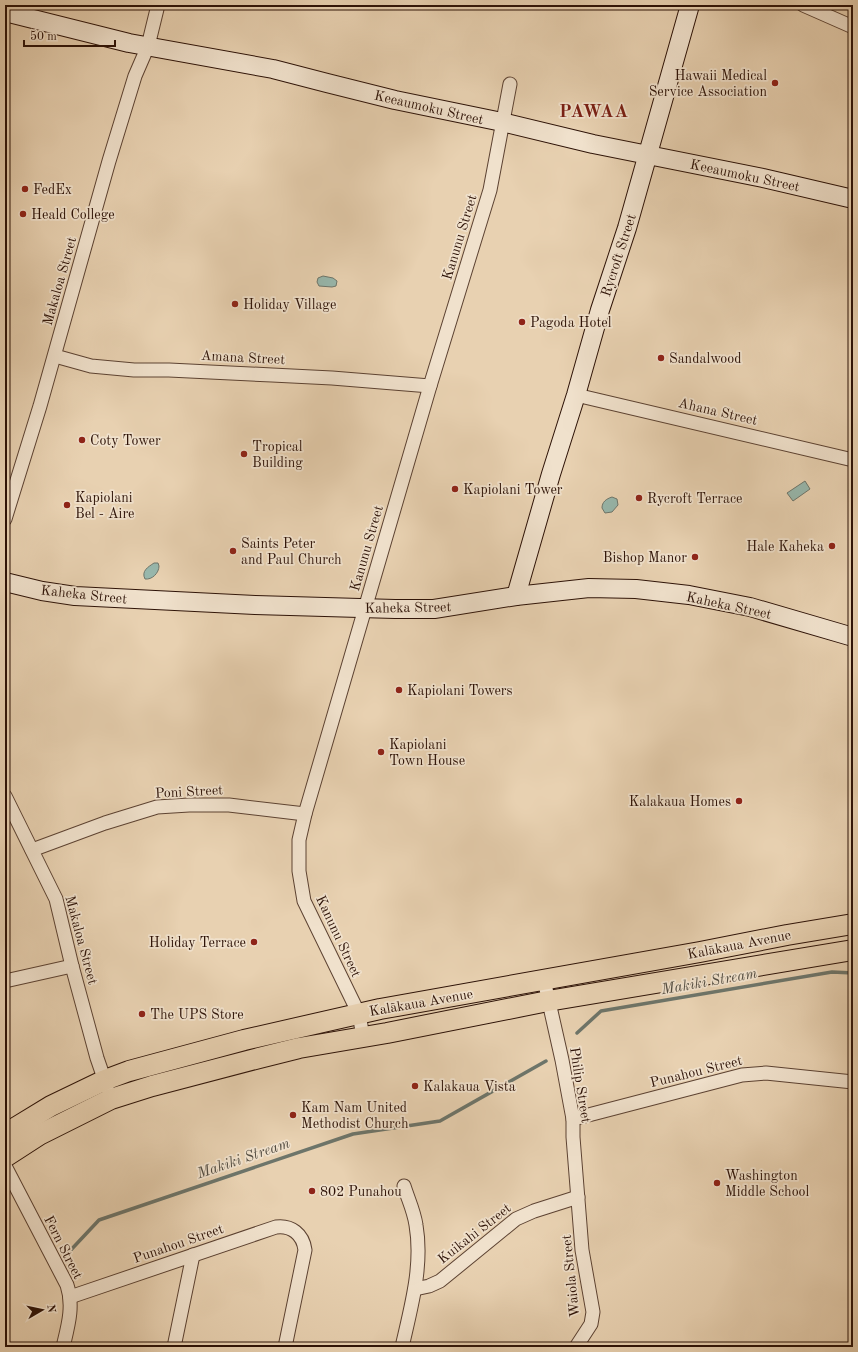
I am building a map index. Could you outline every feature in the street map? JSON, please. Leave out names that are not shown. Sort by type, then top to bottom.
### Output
[{"type":"main road","name":"Kalākaua Avenue","points":[[5,1134],[51,1106],[105,1080],[129,1071],[244,1040],[359,1014],[853,924]]},
{"type":"main road","name":"Kalākaua Avenue","points":[[5,1157],[39,1135],[111,1099],[152,1086],[299,1048],[548,1001],[853,950]]},
{"type":"street","name":"Makaloa Street","points":[[5,519],[55,356],[109,161],[135,76],[148,46],[158,5]]},
{"type":"street","name":"Rycroft Street","points":[[516,596],[550,474],[576,395],[600,310],[627,228],[690,5]]},
{"type":"street","points":[[803,5],[853,27]]},
{"type":"street","name":"Keeaumoku Street","points":[[5,12],[122,41],[273,69],[388,98],[502,122],[593,144],[648,154],[853,198]]},
{"type":"street","name":"Kanunu Street","points":[[362,1037],[359,1014],[304,901],[299,872],[299,840],[305,814],[430,386],[490,190],[510,84]]},
{"type":"street","name":"Amana Street","points":[[55,356],[91,366],[134,370],[169,370],[277,375],[430,386]]},
{"type":"street","name":"Ahana Street","points":[[576,395],[853,460]]},
{"type":"street","name":"Kaheka Street","points":[[5,582],[42,591],[76,596],[365,609],[434,609],[516,596],[589,588],[663,592],[750,607],[853,638]]},
{"type":"street","name":"Makaloa Street","points":[[5,796],[56,900],[97,1058],[111,1099]]},
{"type":"street","name":"Poni Street","points":[[32,850],[105,823],[157,807],[189,804],[229,805],[305,814]]},
{"type":"street","points":[[5,981],[72,966]]},
{"type":"street","name":"Philip Street","points":[[544,980],[562,1060],[573,1119],[578,1197]]},
{"type":"street","name":"Punahou Street","points":[[573,1119],[742,1075],[766,1073],[853,1082]]},
{"type":"street","name":"Fern Street","points":[[5,1166],[66,1285],[70,1297],[71,1311],[63,1347]]},
{"type":"street","points":[[402,1347],[415,1289],[418,1243],[413,1214],[404,1186]]},
{"type":"street","name":"Kuikahi Street","points":[[415,1289],[429,1286],[440,1281],[516,1219],[534,1211],[578,1197]]},
{"type":"street","name":"Waiola Street","points":[[576,1347],[591,1324],[593,1312],[582,1250],[578,1197]]},
{"type":"street","name":"Punahou Street","points":[[70,1297],[276,1226],[286,1227],[296,1232],[299,1236],[304,1245],[304,1255],[285,1347]]},
{"type":"street","points":[[174,1347],[192,1255]]},
{"type":"water","points":[[323,276],[333,278],[337,281],[336,286],[319,286],[317,282],[318,278]]},
{"type":"water","points":[[805,481],[810,489],[793,501],[787,493]]},
{"type":"water","points":[[612,497],[617,499],[618,505],[612,512],[605,513],[602,508],[603,504],[606,500]]},
{"type":"water","points":[[154,563],[158,563],[158,571],[155,576],[145,579],[145,571]]},
{"type":"waterway","name":"Makiki Stream","points":[[577,1033],[601,1011],[832,972],[853,973]]},
{"type":"waterway","name":"Makiki Stream","points":[[68,1253],[99,1220],[353,1134],[440,1121],[546,1061]]},
{"type":"place","name":"Hawaii Medical Service Association","points":[[775,83]]},
{"type":"place","name":"FedEx","points":[[25,189]]},
{"type":"place","name":"Heald College","points":[[23,214]]},
{"type":"place","name":"Holiday Village","points":[[235,304]]},
{"type":"place","name":"Pagoda Hotel","points":[[522,322]]},
{"type":"place","name":"Sandalwood","points":[[661,358]]},
{"type":"place","name":"Coty Tower","points":[[82,440]]},
{"type":"place","name":"Tropical Building","points":[[244,454]]},
{"type":"place","name":"Kapiolani Tower","points":[[455,489]]},
{"type":"place","name":"Rycroft Terrace","points":[[639,498]]},
{"type":"place","name":"Kapiolani Bel - Aire","points":[[67,505]]},
{"type":"place","name":"Hale Kaheka","points":[[832,546]]},
{"type":"place","name":"Saints Peter and Paul Church","points":[[233,551]]},
{"type":"place","name":"Bishop Manor","points":[[695,557]]},
{"type":"place","name":"Kapiolani Towers","points":[[399,690]]},
{"type":"place","name":"Kapiolani Town House","points":[[381,752]]},
{"type":"place","name":"Kalakaua Homes","points":[[739,801]]},
{"type":"place","name":"Holiday Terrace","points":[[254,942]]},
{"type":"place","name":"The UPS Store","points":[[142,1014]]},
{"type":"place","name":"Kalakaua Vista","points":[[415,1086]]},
{"type":"place","name":"Kam Nam United Methodist Church","points":[[293,1115]]},
{"type":"place","name":"Washington Middle School","points":[[717,1183]]},
{"type":"place","name":"802 Punahou","points":[[312,1191]]},
{"type":"district","name":"PAWAA","points":[[594,111]]}]
